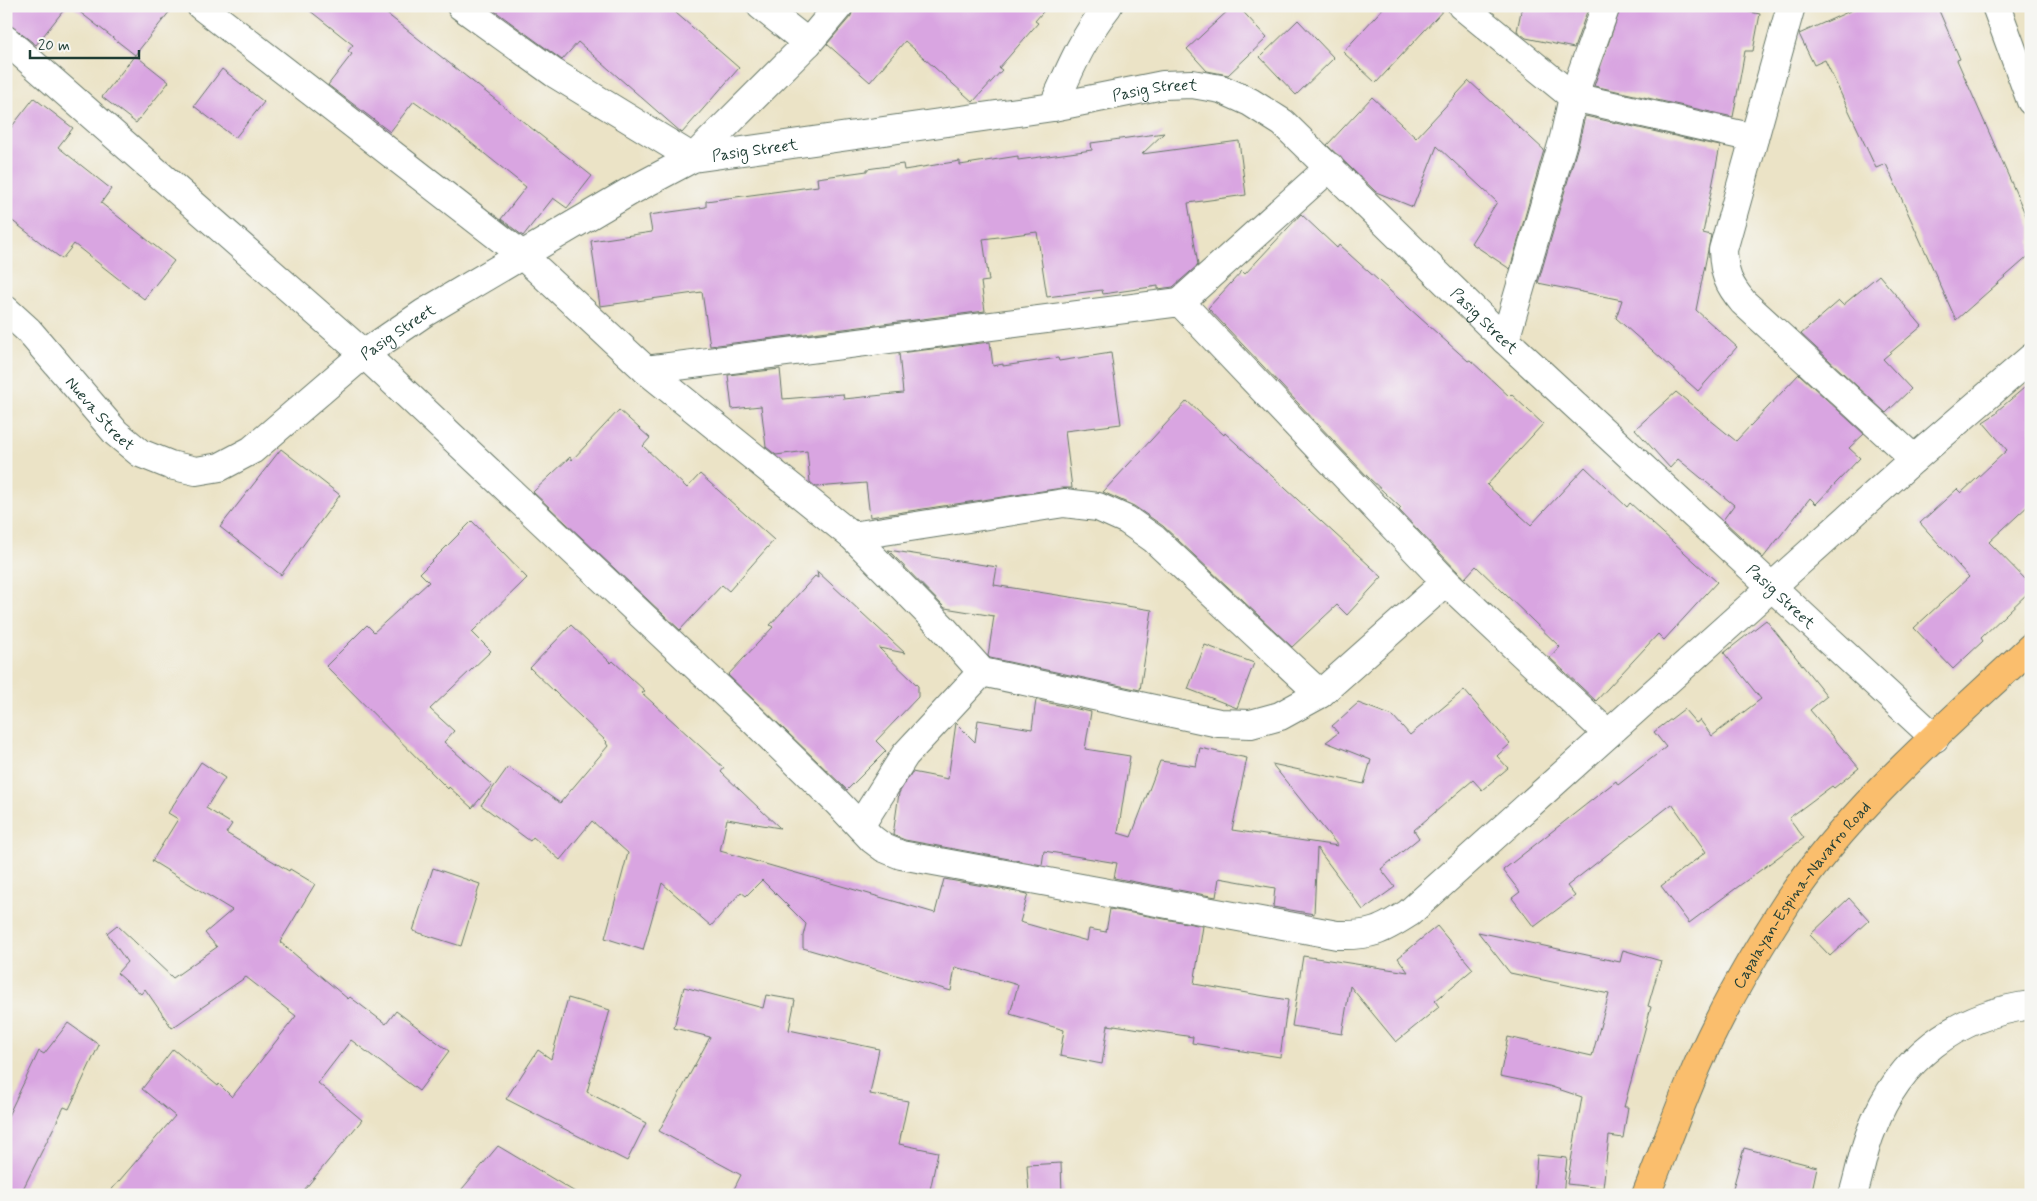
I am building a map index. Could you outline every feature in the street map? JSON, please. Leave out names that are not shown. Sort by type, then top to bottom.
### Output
[{"type":"main road","name":"Capalayan-Espina-Navarro Road","points":[[1646,1195],[1684,1100],[1717,1025],[1750,964],[1790,899],[1874,796],[2031,647]]},
{"type":"street","points":[[201,6],[522,255],[646,370],[852,536],[943,628],[982,672],[1219,723],[1251,724],[1280,716],[1320,694],[1446,582]]},
{"type":"street","points":[[461,6],[554,74],[693,158],[808,42],[839,6]]},
{"type":"street","points":[[761,6],[808,42]]},
{"type":"street","points":[[1053,107],[1082,42],[1108,6]]},
{"type":"street","points":[[1462,6],[1573,97],[1754,138]]},
{"type":"street","points":[[1505,340],[1564,138],[1573,97],[1606,6]]},
{"type":"street","points":[[1791,6],[1723,250],[1724,271],[1732,288],[1743,302],[1914,459]]},
{"type":"street","points":[[1996,6],[2031,101]]},
{"type":"street","points":[[6,40],[364,354],[750,717],[872,839],[884,848],[901,855],[1337,936],[1364,936],[1388,926],[1410,913],[1914,459],[2031,358]]},
{"type":"street","name":"Pasig Street","points":[[220,467],[252,450],[364,354],[424,313],[629,192],[693,158],[1053,107],[1163,85],[1192,84],[1221,89],[1250,102],[1283,123],[1505,340],[1773,586],[1935,738]]},
{"type":"street","points":[[646,370],[1180,302],[1330,167]]},
{"type":"street","points":[[1180,302],[1446,582],[1608,734]]},
{"type":"street","name":"Nueva Street","points":[[6,310],[28,330],[116,433],[140,453],[170,465],[196,471],[220,467]]},
{"type":"street","points":[[852,536],[1064,503],[1098,507],[1127,520],[1154,539],[1320,694]]},
{"type":"street","points":[[860,826],[905,756],[982,672]]},
{"type":"street","points":[[1856,1193],[1872,1129],[1889,1094],[1907,1068],[1932,1044],[1958,1027],[1984,1016],[2031,1005]]},
{"type":"building","points":[[6,6],[67,6],[36,45],[6,22]]},
{"type":"building","points":[[72,6],[174,6],[135,55]]},
{"type":"building","points":[[304,6],[377,6],[592,176],[567,208],[553,198],[523,236],[501,219],[526,187],[455,130],[414,101],[390,132],[328,85],[352,54],[348,51],[353,45]]},
{"type":"building","points":[[488,6],[668,6],[739,68],[682,133],[578,42],[562,60]]},
{"type":"building","points":[[854,6],[1048,6],[1035,21],[1038,23],[999,68],[1002,70],[973,102],[905,41],[870,82],[827,44],[851,16]]},
{"type":"building","points":[[1233,6],[1238,6],[1267,38],[1228,75],[1207,71],[1187,49]]},
{"type":"building","points":[[1385,6],[1447,6],[1376,83],[1343,52]]},
{"type":"building","points":[[1522,6],[1589,6],[1574,48],[1526,38],[1517,31]]},
{"type":"building","points":[[1621,6],[1721,6],[1760,14],[1753,51],[1745,51],[1733,117],[1594,86]]},
{"type":"building","points":[[1861,6],[1937,6],[1960,59],[1957,60],[2031,227],[2031,254],[1956,320],[1886,164],[1876,168],[1825,60],[1814,65],[1799,34]]},
{"type":"building","points":[[1298,20],[1334,58],[1296,95],[1260,57]]},
{"type":"building","points":[[135,55],[169,82],[136,123],[102,97]]},
{"type":"building","points":[[222,69],[264,102],[235,138],[194,106]]},
{"type":"building","points":[[1469,81],[1544,150],[1510,269],[1471,243],[1497,202],[1437,146],[1413,207],[1376,192],[1327,145],[1372,97],[1416,138]]},
{"type":"building","points":[[34,98],[73,128],[58,147],[111,189],[101,203],[174,261],[144,299],[74,244],[62,259],[6,216],[6,134]]},
{"type":"building","points":[[1585,116],[1720,146],[1703,233],[1711,235],[1696,310],[1737,347],[1698,391],[1616,318],[1622,300],[1538,283]]},
{"type":"building","points":[[1164,133],[1142,154],[1239,141],[1246,195],[1188,203],[1198,265],[1173,287],[1158,289],[1158,286],[1103,294],[1102,290],[1047,297],[1037,232],[983,239],[989,281],[981,282],[985,311],[710,346],[702,292],[600,306],[591,241],[652,232],[649,215],[706,207],[706,201],[818,186],[817,178],[867,171],[867,169],[903,164],[904,170],[960,161],[960,165],[1018,156],[1018,160],[1092,150],[1091,143]]},
{"type":"building","points":[[1301,214],[1337,248],[1339,245],[1468,361],[1470,360],[1509,396],[1511,394],[1543,424],[1487,485],[1531,525],[1585,467],[1627,507],[1630,503],[1717,582],[1664,640],[1658,634],[1596,701],[1550,658],[1560,647],[1476,566],[1465,578],[1457,571],[1399,510],[1401,508],[1368,477],[1208,308],[1242,271],[1245,274]]},
{"type":"building","points":[[1879,275],[1922,326],[1883,359],[1911,389],[1886,413],[1801,334],[1839,301],[1843,305]]},
{"type":"building","points":[[990,342],[993,366],[1058,358],[1059,361],[1111,353],[1121,424],[1065,431],[1072,488],[870,517],[866,483],[816,487],[810,482],[807,451],[776,455],[766,447],[761,406],[732,409],[728,375],[780,369],[783,399],[843,394],[844,399],[903,393],[899,353]]},
{"type":"building","points":[[1799,374],[1864,434],[1849,448],[1860,458],[1816,504],[1810,498],[1763,558],[1723,520],[1734,505],[1678,459],[1670,468],[1635,429],[1676,392],[1736,441]]},
{"type":"building","points":[[2031,382],[2031,503],[1989,542],[2031,585],[2031,590],[1981,638],[1983,641],[1953,669],[1914,628],[1969,577],[1920,523],[1957,489],[1961,493],[2007,450],[1983,422],[1997,413]]},
{"type":"building","points":[[1187,401],[1224,435],[1225,433],[1382,577],[1347,615],[1337,605],[1292,647],[1163,526],[1134,506],[1103,492]]},
{"type":"building","points":[[619,410],[650,438],[643,446],[687,488],[700,474],[774,540],[729,591],[722,585],[680,630],[533,492],[570,457],[572,460]]},
{"type":"building","points":[[281,449],[340,495],[281,575],[220,527]]},
{"type":"building","points":[[472,521],[527,578],[472,632],[491,651],[430,709],[454,731],[444,742],[492,785],[472,808],[449,787],[448,789],[326,666],[367,625],[374,632],[429,582],[420,573]]},
{"type":"building","points":[[888,550],[997,567],[994,585],[1152,610],[1140,690],[990,658],[988,656],[994,616],[945,608]]},
{"type":"building","points":[[817,571],[905,653],[879,648],[918,686],[918,697],[876,741],[886,751],[847,790],[728,675],[773,627],[770,625],[815,576],[818,578]]},
{"type":"building","points":[[1766,620],[1827,696],[1810,710],[1859,768],[1834,788],[1832,786],[1789,818],[1804,838],[1689,923],[1661,886],[1706,852],[1672,804],[1567,886],[1575,896],[1534,927],[1512,898],[1520,892],[1503,870],[1616,781],[1618,785],[1666,747],[1654,732],[1684,709],[1696,723],[1700,720],[1712,736],[1761,699],[1724,653]]},
{"type":"building","points":[[571,625],[611,663],[613,661],[645,691],[642,693],[724,768],[721,772],[780,828],[727,819],[720,851],[935,913],[944,879],[1028,894],[1020,922],[1087,941],[1089,929],[1106,932],[1110,909],[1203,926],[1194,984],[1288,1000],[1280,1057],[1192,1043],[1193,1037],[1114,1025],[1108,1025],[1102,1064],[1060,1056],[1064,1030],[1010,1014],[1018,985],[955,967],[951,991],[803,948],[806,924],[762,880],[746,896],[741,892],[711,926],[662,883],[643,950],[605,938],[628,853],[592,821],[560,860],[533,837],[530,841],[481,805],[508,767],[560,803],[608,746],[607,742],[530,668]]},
{"type":"building","points":[[1205,645],[1254,663],[1237,708],[1188,689]]},
{"type":"building","points":[[1464,690],[1510,744],[1497,756],[1508,768],[1482,790],[1473,780],[1414,830],[1419,838],[1381,869],[1395,887],[1363,910],[1317,848],[1314,914],[1273,907],[1275,888],[1219,878],[1216,897],[1114,878],[1117,863],[1044,851],[1042,865],[905,840],[893,835],[899,793],[912,772],[948,779],[956,723],[975,742],[978,720],[1032,729],[1036,700],[1091,712],[1085,749],[1130,756],[1118,833],[1131,837],[1160,761],[1196,766],[1200,748],[1247,758],[1232,830],[1338,846],[1272,764],[1364,784],[1371,760],[1326,742],[1338,733],[1332,726],[1358,703],[1393,716],[1410,735]]},
{"type":"building","points":[[201,762],[225,778],[206,808],[232,824],[226,833],[289,871],[290,869],[315,884],[280,942],[348,999],[350,997],[386,1024],[396,1011],[449,1051],[419,1091],[351,1040],[318,1083],[362,1120],[300,1195],[107,1195],[175,1116],[142,1089],[173,1049],[218,1086],[219,1084],[232,1097],[296,1016],[246,977],[172,1028],[145,989],[141,994],[117,973],[127,962],[107,933],[117,925],[173,978],[217,947],[205,933],[232,910],[152,861],[178,819],[168,813]]},
{"type":"building","points":[[433,868],[480,884],[461,946],[413,931]]},
{"type":"building","points":[[1849,898],[1869,920],[1830,956],[1810,935]]},
{"type":"building","points":[[1437,926],[1473,969],[1435,1001],[1439,1007],[1396,1042],[1350,986],[1342,1034],[1292,1026],[1303,956],[1408,972],[1398,958]]},
{"type":"building","points":[[1478,932],[1620,962],[1623,950],[1661,961],[1648,1006],[1651,1007],[1624,1107],[1628,1107],[1623,1138],[1609,1136],[1603,1188],[1567,1184],[1582,1097],[1549,1086],[1500,1076],[1508,1037],[1592,1056],[1609,994],[1510,973]]},
{"type":"building","points":[[684,987],[763,1008],[766,995],[795,1000],[789,1030],[879,1049],[870,1094],[908,1101],[899,1144],[938,1152],[929,1195],[731,1195],[741,1175],[659,1131],[710,1037],[674,1028]]},
{"type":"building","points":[[568,998],[610,1010],[587,1092],[646,1123],[627,1161],[506,1099],[538,1050],[551,1059]]},
{"type":"building","points":[[68,1023],[99,1045],[69,1109],[64,1107],[20,1195],[6,1195],[6,1120],[39,1051],[44,1054]]},
{"type":"building","points":[[498,1146],[580,1195],[457,1195]]},
{"type":"building","points":[[1744,1148],[1817,1167],[1811,1195],[1731,1195]]},
{"type":"building","points":[[1537,1155],[1567,1158],[1563,1195],[1534,1195]]},
{"type":"building","points":[[1061,1163],[1062,1195],[1029,1195],[1027,1165]]}]
